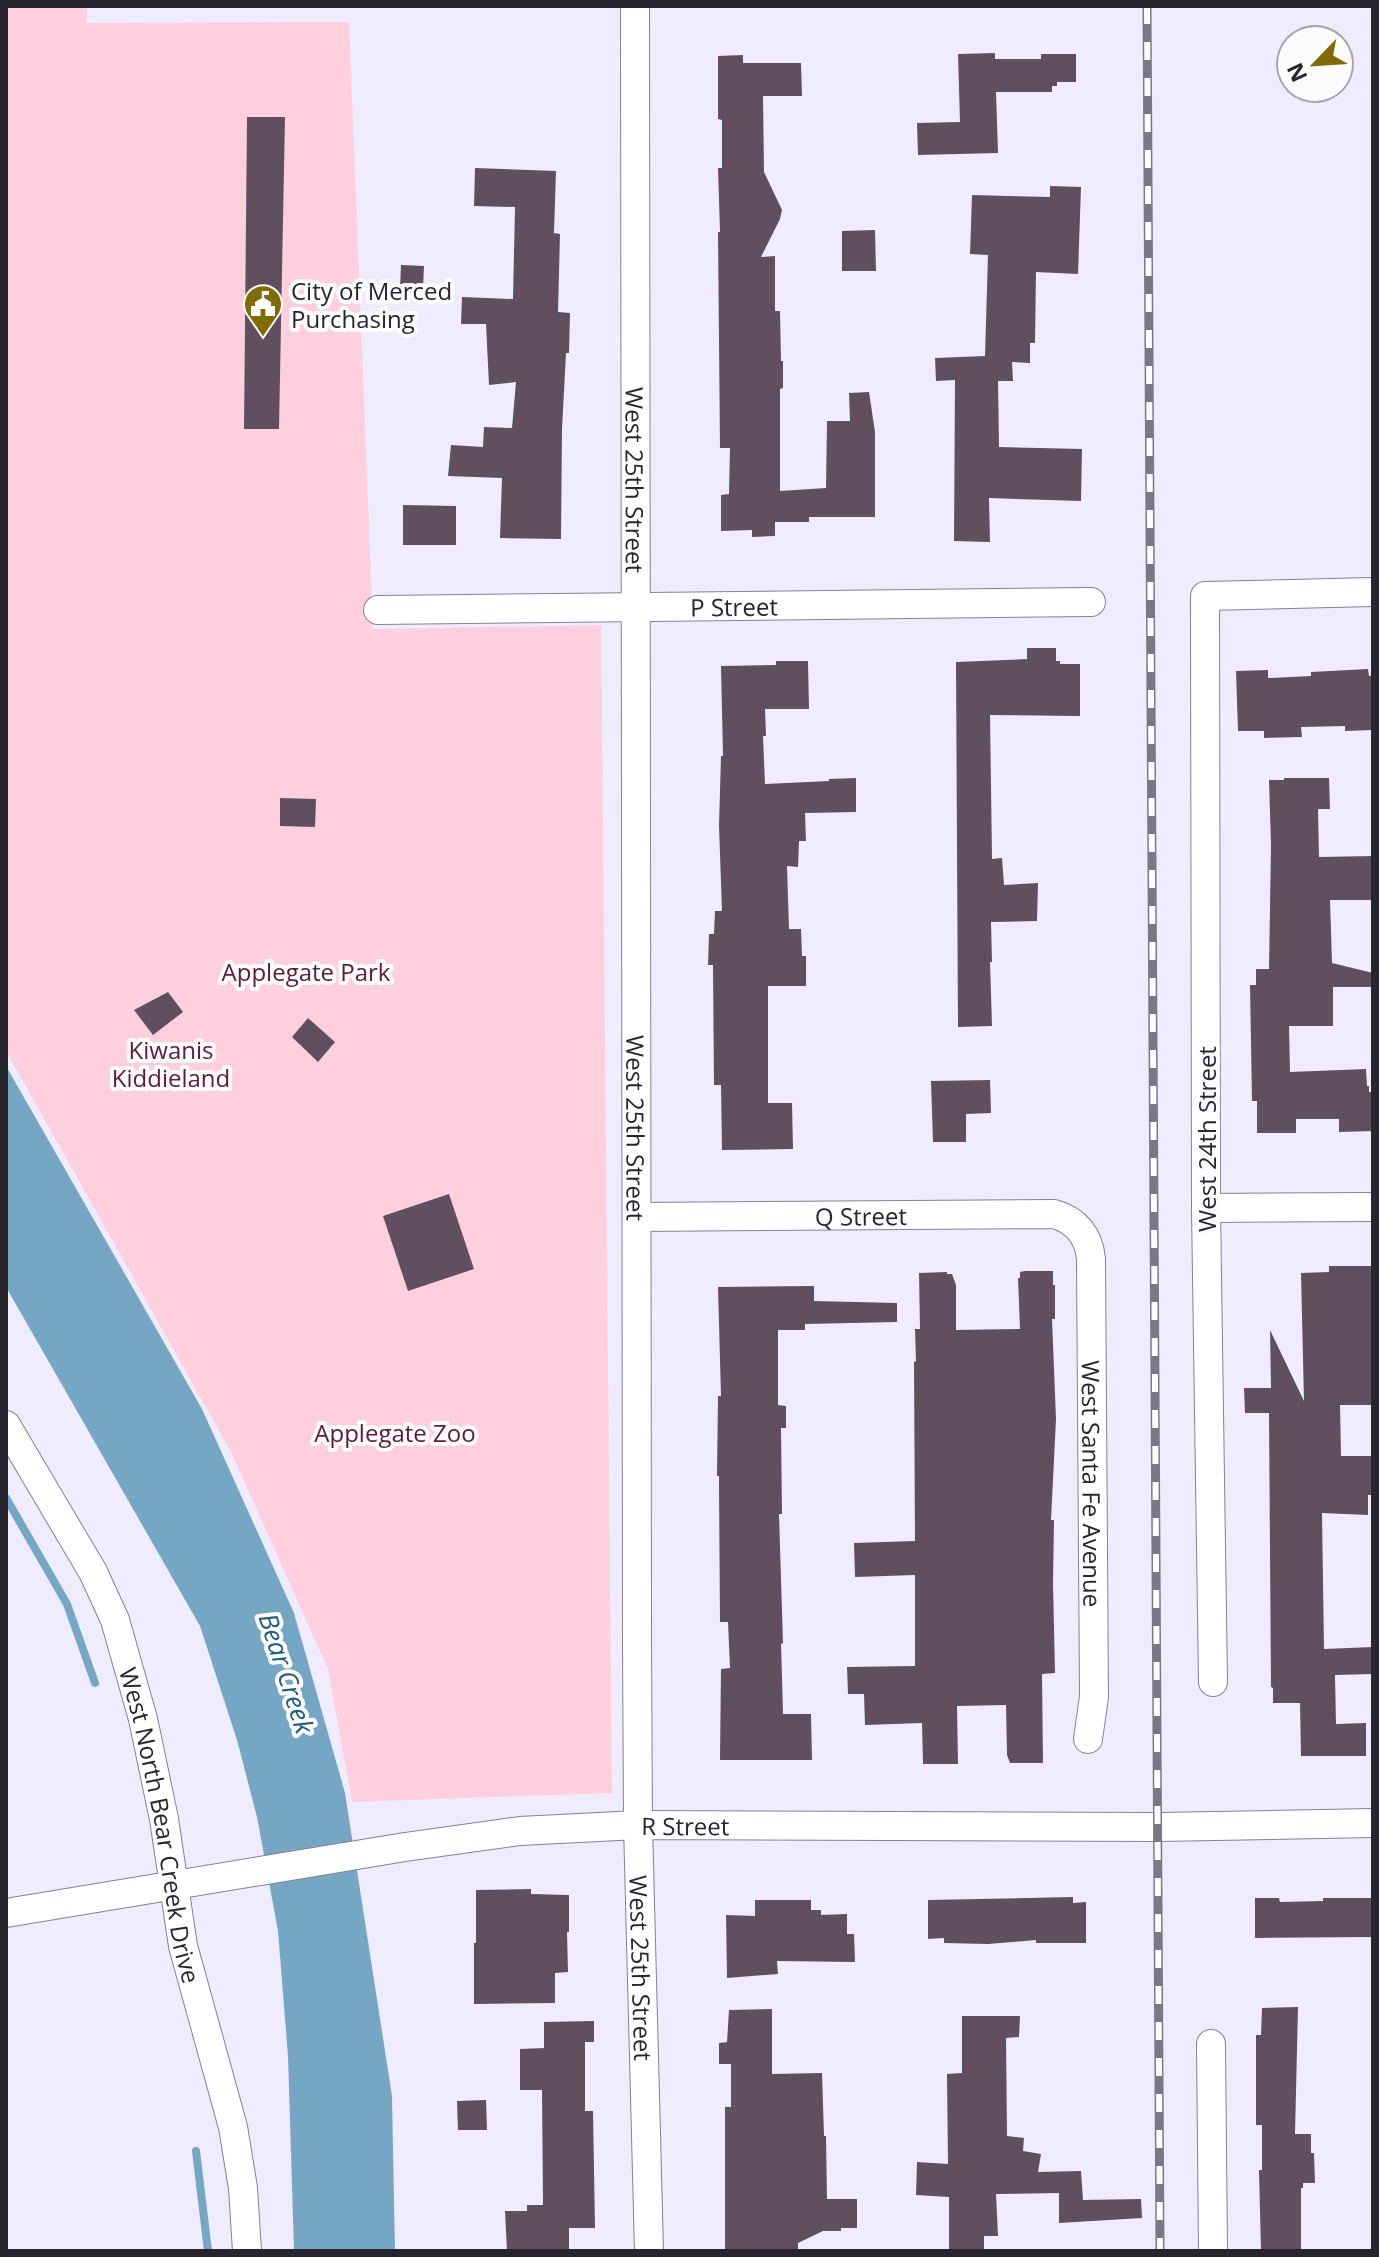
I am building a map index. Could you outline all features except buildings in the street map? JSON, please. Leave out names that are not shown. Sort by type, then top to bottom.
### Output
[{"type":"street","name":"West 25th Street","points":[[635,6],[638,1825],[649,2251]]},
{"type":"street","name":"West 24th Street","points":[[1213,1682],[1206,1208],[1205,596],[1373,592]]},
{"type":"street","name":"P Street","points":[[378,610],[1091,602]]},
{"type":"street","points":[[1206,1208],[1373,1207]]},
{"type":"street","name":"Q Street","points":[[637,1217],[1054,1214],[1069,1219],[1080,1229]]},
{"type":"street","name":"West Santa Fe Avenue","points":[[1080,1229],[1088,1243],[1091,1259],[1094,1697],[1088,1739]]},
{"type":"street","name":"West North Bear Creek Drive","points":[[6,1425],[93,1572],[115,1620],[143,1719],[164,1819],[183,1946],[233,2127],[243,2188],[247,2251]]},
{"type":"street","name":"R Street","points":[[6,1913],[520,1831],[638,1825],[1158,1827],[1373,1823]]},
{"type":"street","points":[[1211,2044],[1213,2251]]},
{"type":"green space","name":"Applegate Park","points":[[6,6],[87,6],[87,23],[349,22],[373,629],[601,625],[612,1793],[352,1802],[328,1669],[231,1452],[6,1051]]},
{"type":"water","name":"Bear Creek","points":[[6,1066],[202,1409],[294,1613],[345,1793],[392,2096],[395,2251],[294,2251],[288,2056],[278,1931],[257,1817],[237,1740],[200,1626],[6,1287]]},
{"type":"waterway","points":[[6,1498],[67,1604],[95,1683]]},
{"type":"waterway","points":[[196,2151],[208,2251]]},
{"type":"railway","points":[[1147,6],[1160,2251]]},
{"type":"place","name":"City of Merced Purchasing","points":[[263,338]]},
{"type":"park label","name":"Kiwanis Kiddieland","points":[[171,1063]]},
{"type":"park label","name":"Applegate Zoo","points":[[395,1432]]}]
